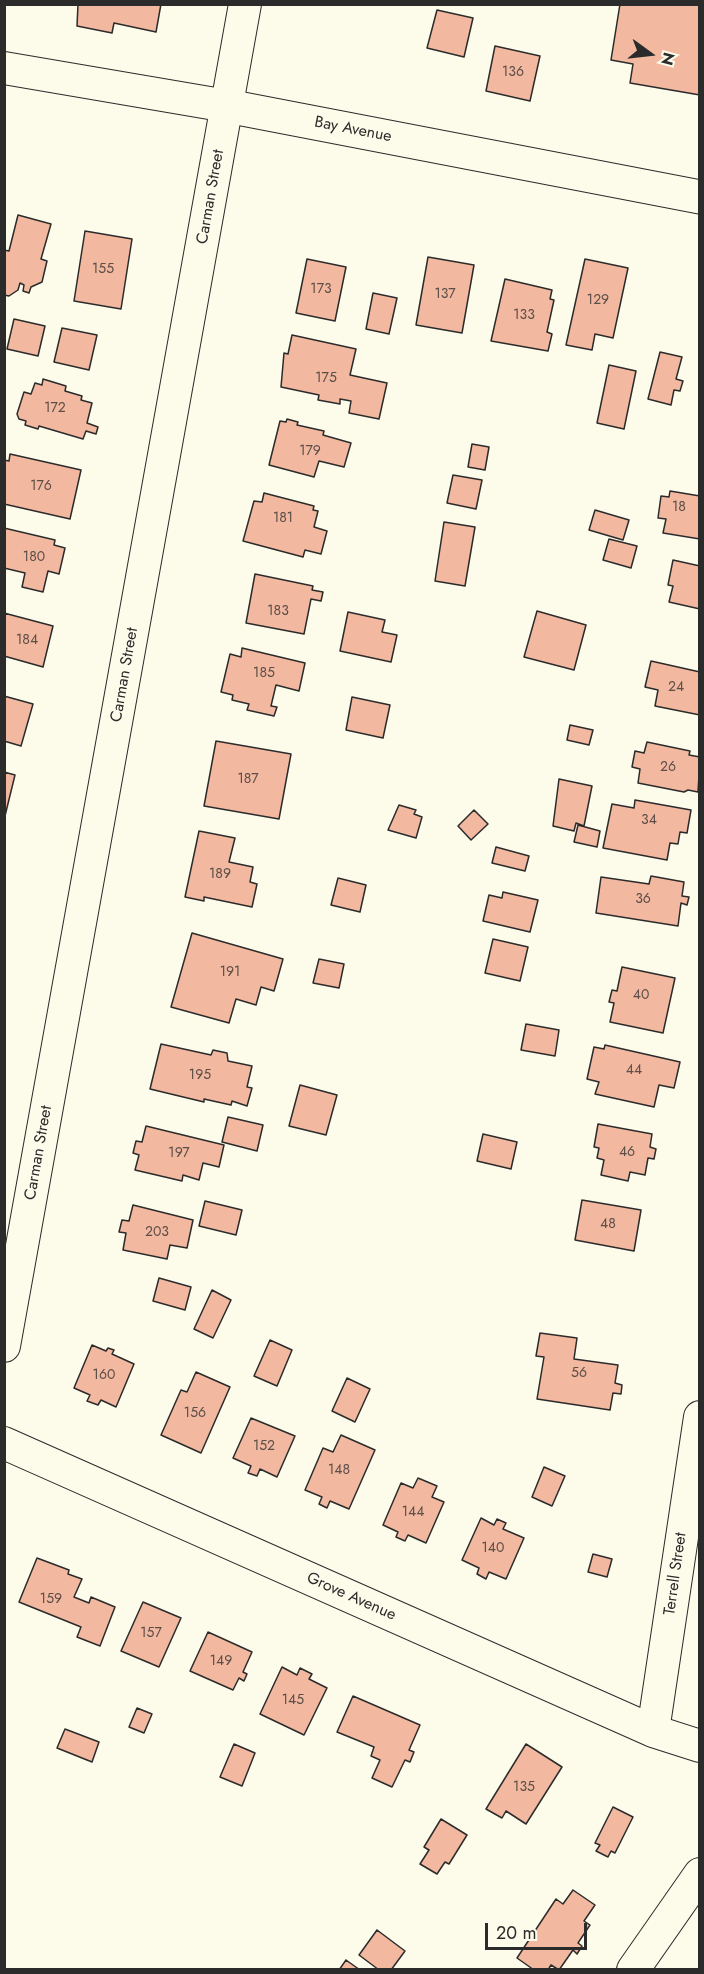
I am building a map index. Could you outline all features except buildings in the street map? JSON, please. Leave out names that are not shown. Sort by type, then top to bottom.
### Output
[{"type":"street","name":"Carman Street","points":[[4,1346],[245,4]]},
{"type":"street","name":"Bay Avenue","points":[[4,68],[227,105],[699,197]]},
{"type":"street","name":"Terrell Street","points":[[653,1731],[699,1417]]},
{"type":"street","name":"Grove Avenue","points":[[4,1443],[653,1731],[699,1746]]},
{"type":"street","points":[[633,1970],[699,1874]]}]
